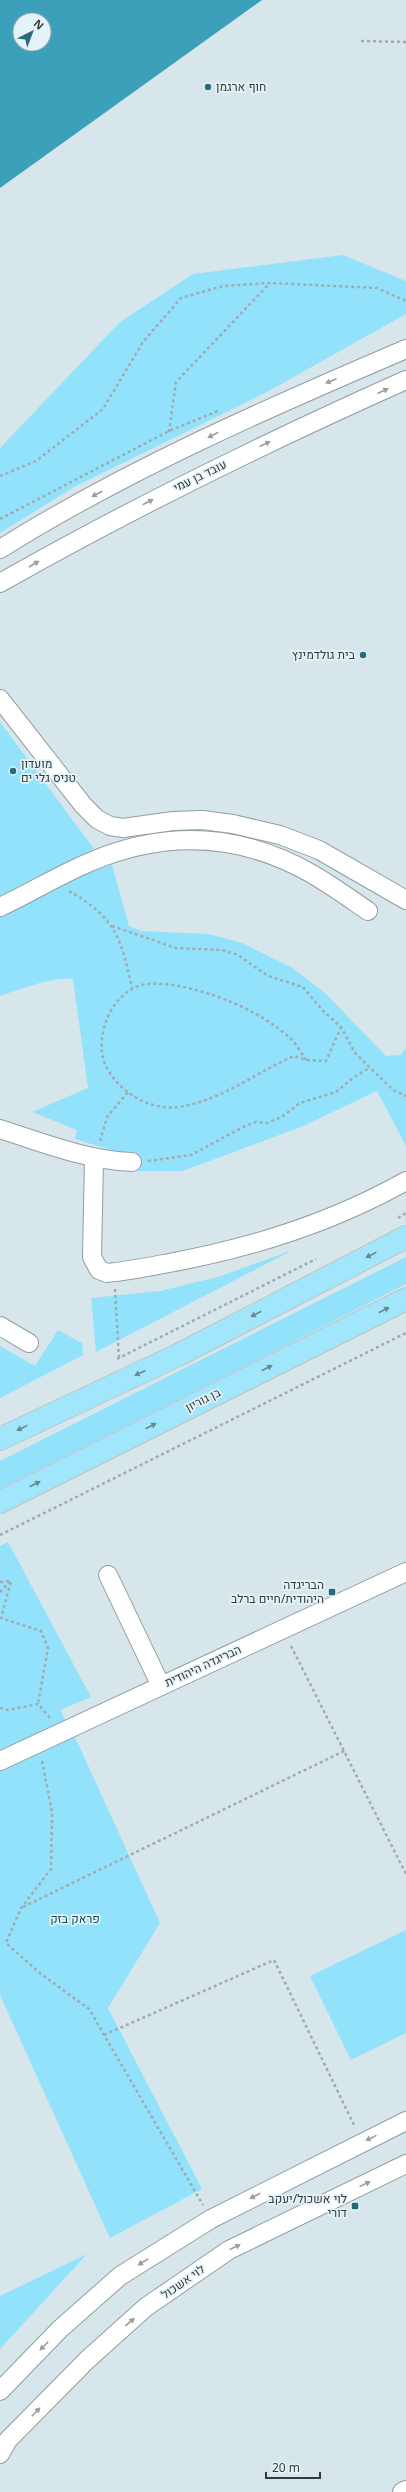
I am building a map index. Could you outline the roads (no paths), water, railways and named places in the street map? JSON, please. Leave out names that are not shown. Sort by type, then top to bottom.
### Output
[{"type":"main road","points":[[0,1439],[180,1354],[406,1237]]},
{"type":"main road","name":"בן גוריון","points":[[0,1502],[406,1299]]},
{"type":"street","points":[[0,549],[67,509],[278,404],[406,350]]},
{"type":"street","name":"עובד בן עמי","points":[[0,583],[70,543],[189,481],[302,427],[406,380]]},
{"type":"street","points":[[0,699],[83,805],[96,819],[110,826],[124,828],[173,820],[202,820],[233,824],[280,835],[319,850],[406,900]]},
{"type":"street","points":[[0,907],[89,862],[128,848],[177,840],[216,840],[260,850],[311,873],[368,911]]},
{"type":"street","points":[[0,1129],[94,1158],[132,1162]]},
{"type":"street","points":[[94,1158],[92,1257],[99,1270],[114,1272],[211,1255],[258,1243],[308,1225],[406,1181]]},
{"type":"street","points":[[0,1326],[29,1343]]},
{"type":"street","name":"הבריגדה היהודית","points":[[0,1761],[406,1572]]},
{"type":"street","points":[[108,1575],[161,1686]]},
{"type":"street","points":[[0,2391],[60,2329],[120,2276],[211,2219],[406,2121]]},
{"type":"street","name":"לוי אשכול","points":[[3,2443],[87,2360],[146,2307],[229,2250],[406,2164]]},
{"type":"street","points":[[402,2492],[406,2490]]},
{"type":"place","name":"חוף ארגמן","points":[[208,87]]},
{"type":"place","name":"בית גולדמינץ","points":[[363,655]]},
{"type":"place","name":"מועדון טניס גלי ים","points":[[13,771]]},
{"type":"place","name":"הבריגדה היהודית/חיים ברלב","points":[[332,1592]]},
{"type":"place","name":"לוי אשכול/יעקב דורי","points":[[355,2206]]},
{"type":"park label","name":"פראק בזק","points":[[75,1919]]}]
